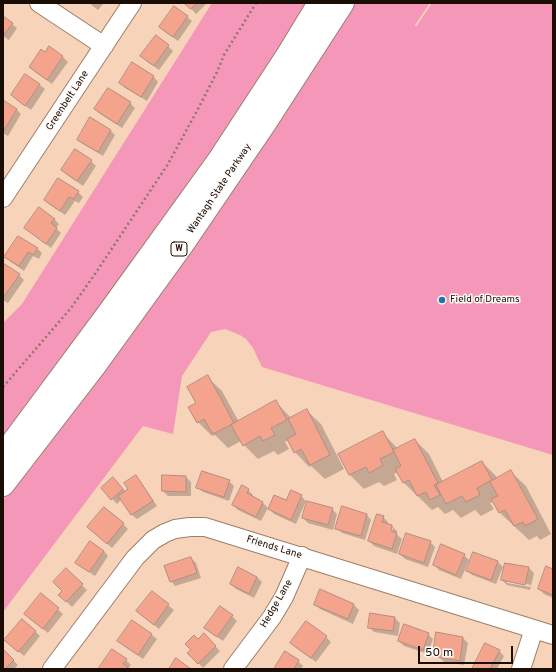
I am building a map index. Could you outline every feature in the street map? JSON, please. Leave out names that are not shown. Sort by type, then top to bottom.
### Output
[{"type":"highway","name":"Wantagh State Parkway","points":[[3,455],[218,161],[288,54],[319,3]]},
{"type":"highway","name":"Wantagh State Parkway","points":[[3,486],[94,367],[183,244],[266,122],[343,3]]},
{"type":"street","points":[[39,3],[104,46]]},
{"type":"street","name":"Greenbelt Lane","points":[[3,198],[132,3]]},
{"type":"street","name":"Friends Lane","points":[[52,669],[135,558],[153,540],[165,533],[175,529],[190,527],[206,527],[553,635]]},
{"type":"street","name":"Hedge Lane","points":[[233,669],[272,617],[284,597],[302,556]]},
{"type":"street","points":[[521,669],[534,629]]},
{"type":"path","points":[[3,387],[71,308],[168,164],[217,72],[224,55],[256,3]]},
{"type":"shaded area","points":[[212,3],[309,3],[181,199],[3,441],[3,323],[22,304]]},
{"type":"shaded area","name":"Field of Dreams","points":[[350,3],[430,3],[415,25],[416,27],[432,3],[553,3],[553,455],[262,367],[253,348],[246,339],[225,329],[211,332],[182,376],[173,434],[143,426],[3,612],[3,500],[38,456]]},
{"type":"building","points":[[184,3],[197,3],[191,9]]},
{"type":"building","points":[[174,6],[188,16],[173,37],[159,27]]},
{"type":"building","points":[[3,16],[13,23],[3,36]]},
{"type":"building","points":[[156,35],[169,45],[154,66],[140,56]]},
{"type":"building","points":[[49,46],[63,56],[47,80],[29,67],[41,49],[45,52]]},
{"type":"building","points":[[132,62],[154,76],[141,97],[119,83]]},
{"type":"building","points":[[25,74],[40,84],[25,106],[11,95]]},
{"type":"building","points":[[108,88],[131,102],[117,124],[94,109]]},
{"type":"building","points":[[3,100],[17,109],[3,132]]},
{"type":"building","points":[[90,117],[111,130],[98,152],[77,140]]},
{"type":"building","points":[[75,149],[92,160],[77,181],[61,170]]},
{"type":"building","points":[[58,178],[79,191],[74,199],[69,197],[60,211],[44,200]]},
{"type":"building","points":[[39,207],[55,219],[51,223],[57,228],[46,244],[24,228]]},
{"type":"building","points":[[18,236],[38,248],[33,255],[28,252],[19,266],[4,257]]},
{"type":"building","points":[[3,263],[20,274],[3,298]]},
{"type":"building","points":[[208,375],[234,423],[213,434],[204,419],[197,423],[188,407],[196,403],[187,387]]},
{"type":"building","points":[[276,400],[287,420],[271,428],[275,435],[263,441],[260,436],[243,446],[231,425]]},
{"type":"building","points":[[307,409],[330,455],[310,465],[301,449],[294,453],[287,439],[296,434],[288,419]]},
{"type":"building","points":[[383,431],[394,452],[380,459],[383,465],[369,473],[366,467],[349,475],[338,454]]},
{"type":"building","points":[[415,439],[438,483],[434,485],[440,495],[430,500],[426,492],[417,496],[409,480],[403,483],[395,469],[401,466],[393,450]]},
{"type":"building","points":[[482,461],[492,480],[477,488],[480,495],[466,502],[462,496],[446,504],[436,485]]},
{"type":"building","points":[[511,470],[538,519],[525,526],[523,522],[514,526],[505,510],[499,513],[491,499],[498,496],[490,482]]},
{"type":"building","points":[[202,471],[230,480],[224,497],[196,488]]},
{"type":"building","points":[[136,475],[153,501],[131,515],[118,496],[128,489],[124,483]]},
{"type":"building","points":[[162,475],[186,476],[186,492],[162,491]]},
{"type":"building","points":[[113,477],[123,489],[111,500],[101,488]]},
{"type":"building","points":[[242,485],[249,489],[247,493],[263,502],[256,517],[232,505]]},
{"type":"building","points":[[291,490],[302,495],[291,520],[268,509],[274,495],[286,500]]},
{"type":"building","points":[[307,501],[333,508],[328,525],[302,518]]},
{"type":"building","points":[[342,506],[367,514],[361,536],[335,529]]},
{"type":"building","points":[[104,507],[124,523],[107,544],[87,527]]},
{"type":"building","points":[[377,514],[384,516],[382,522],[392,525],[391,531],[397,533],[392,549],[368,541]]},
{"type":"building","points":[[406,533],[431,541],[424,563],[399,554]]},
{"type":"building","points":[[90,541],[104,551],[89,572],[75,563]]},
{"type":"building","points":[[441,544],[465,554],[456,575],[433,565]]},
{"type":"building","points":[[473,552],[498,561],[491,580],[466,571]]},
{"type":"building","points":[[191,557],[197,573],[170,582],[164,566]]},
{"type":"building","points":[[505,563],[529,567],[525,585],[501,580]]},
{"type":"building","points":[[546,566],[553,569],[553,595],[538,589]]},
{"type":"building","points":[[238,567],[257,577],[249,594],[230,584]]},
{"type":"building","points":[[66,568],[83,584],[66,602],[58,595],[62,591],[53,582]]},
{"type":"building","points":[[320,589],[354,604],[348,619],[314,605]]},
{"type":"building","points":[[152,591],[169,604],[154,625],[136,611]]},
{"type":"building","points":[[41,593],[59,608],[43,629],[24,614]]},
{"type":"building","points":[[220,606],[233,615],[217,637],[204,628]]},
{"type":"building","points":[[370,613],[395,617],[393,631],[368,628]]},
{"type":"building","points":[[22,619],[36,631],[18,652],[4,640]]},
{"type":"building","points":[[132,620],[152,634],[138,655],[117,641]]},
{"type":"building","points":[[306,621],[327,636],[311,658],[290,643]]},
{"type":"building","points":[[404,624],[429,633],[423,650],[398,641]]},
{"type":"building","points":[[436,632],[463,637],[460,661],[438,657],[439,649],[434,648]]},
{"type":"building","points":[[204,633],[216,646],[198,664],[187,653],[191,650],[185,644],[194,635],[198,639]]},
{"type":"building","points":[[485,643],[500,650],[490,669],[472,669]]},
{"type":"building","points":[[3,649],[14,660],[5,669],[3,669]]},
{"type":"building","points":[[112,649],[127,659],[123,664],[128,667],[127,669],[98,669]]},
{"type":"building","points":[[285,651],[299,660],[294,669],[274,669]]},
{"type":"building","points":[[176,658],[191,669],[169,669]]},
{"type":"place","name":"Field of Dreams","points":[[442,300]]}]
